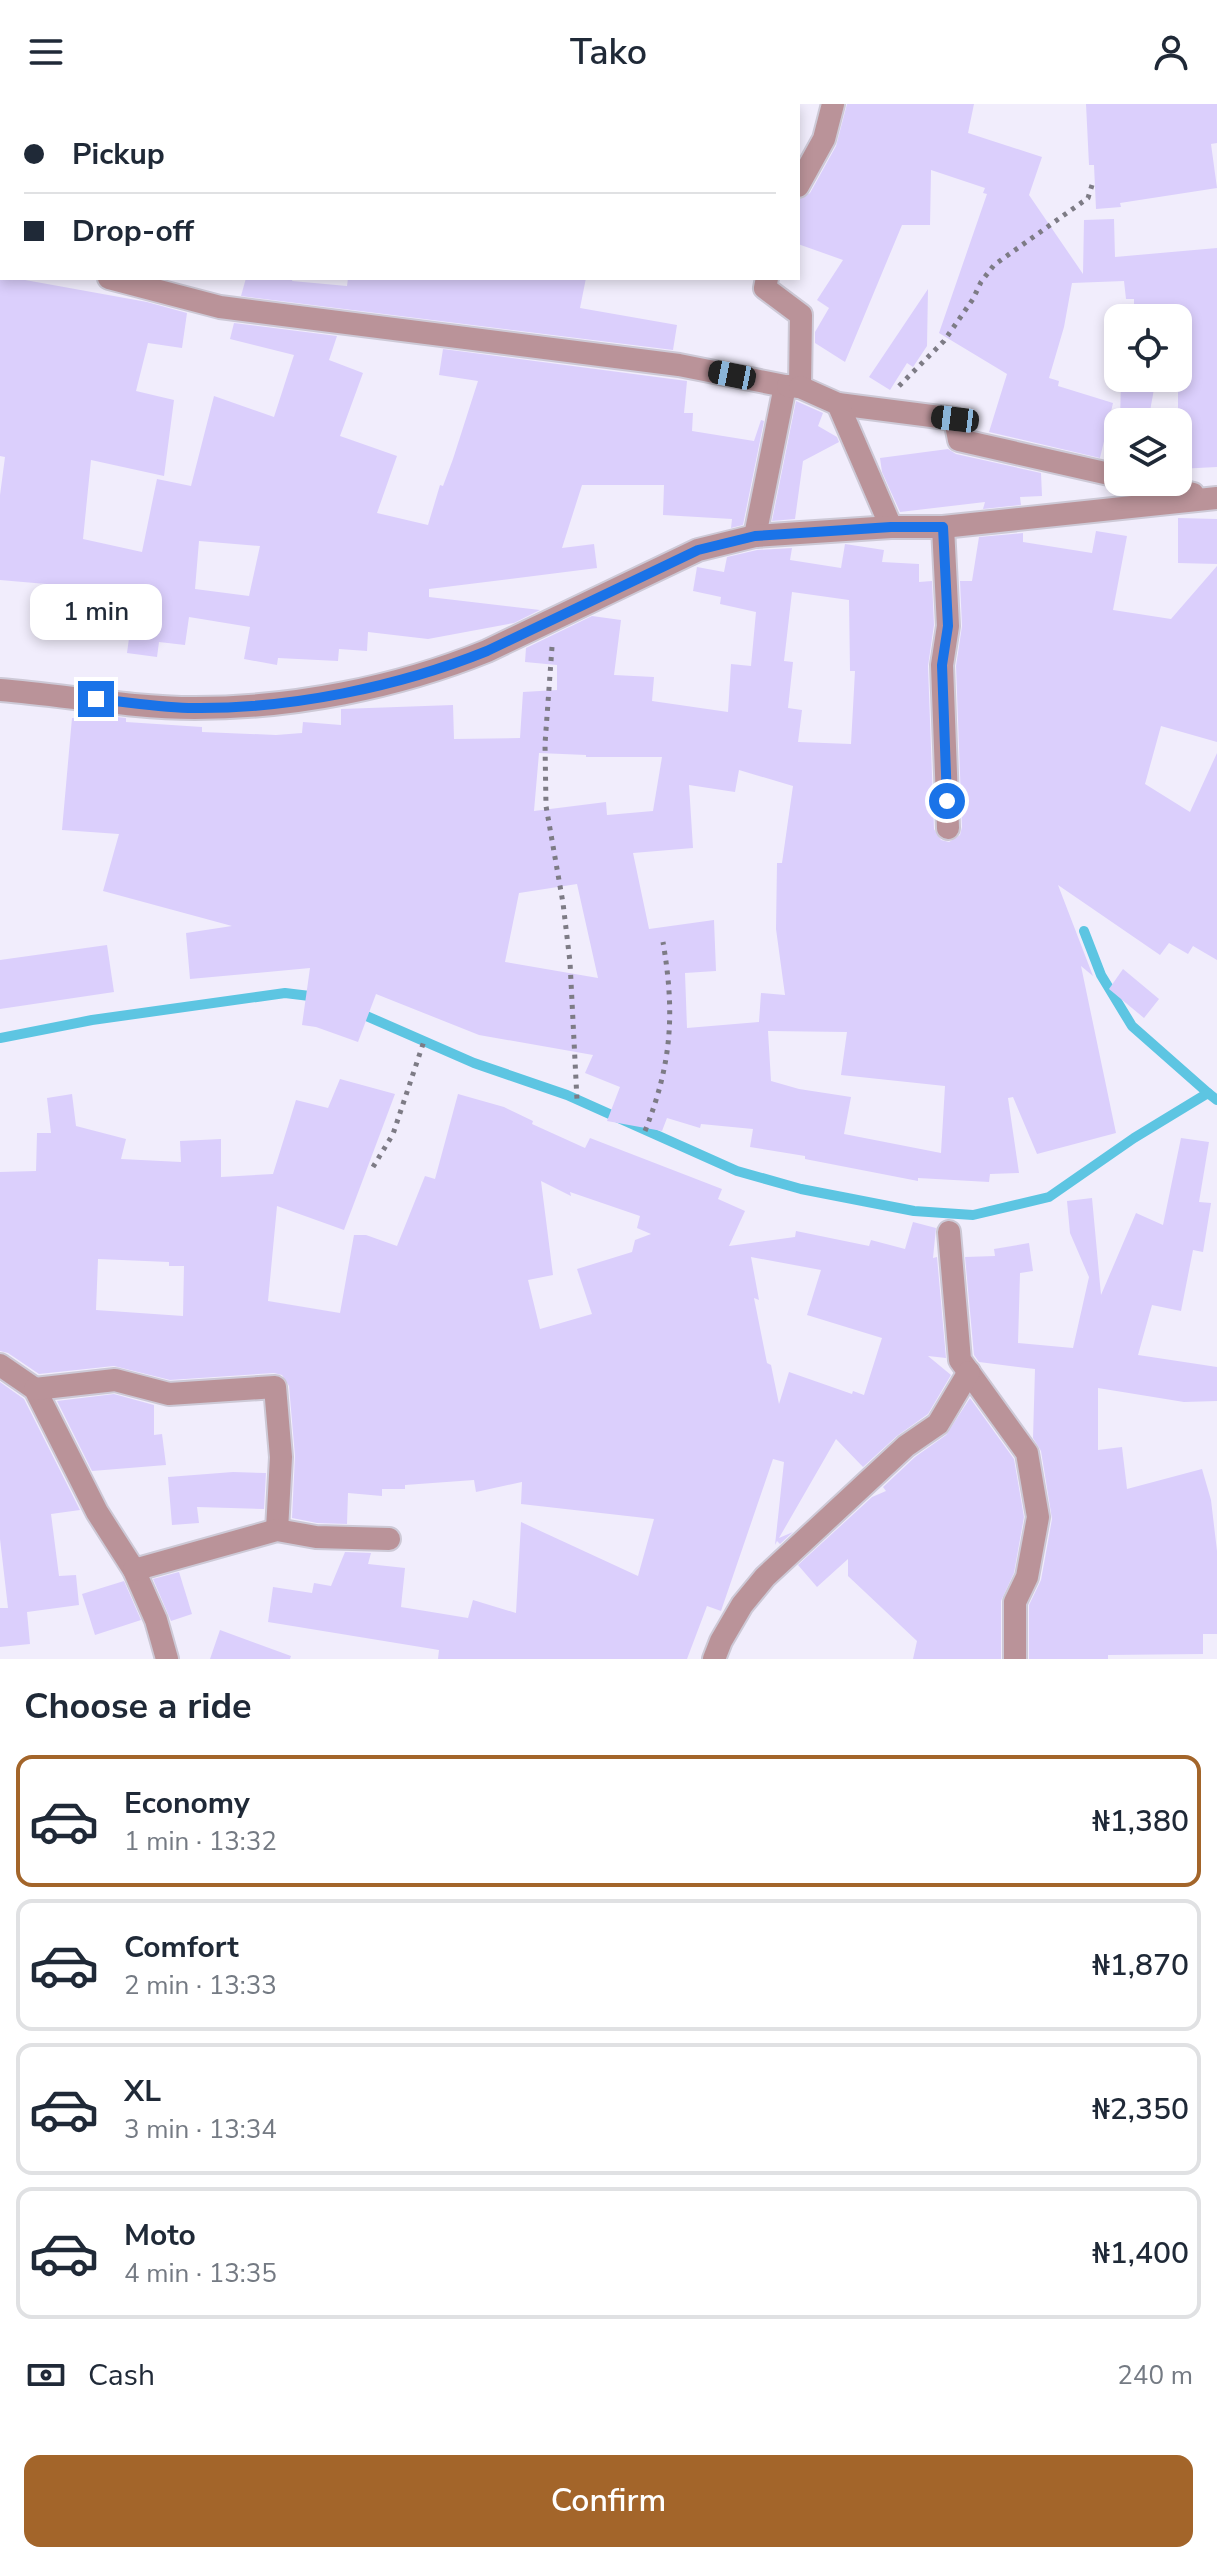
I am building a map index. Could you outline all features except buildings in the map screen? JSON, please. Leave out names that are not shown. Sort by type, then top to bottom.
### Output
[{"type":"street","points":[[800,182],[824,139],[833,104]]},
{"type":"street","points":[[117,280],[220,307],[679,365],[793,386],[838,404],[955,419],[959,440],[1104,473]]},
{"type":"street","points":[[755,536],[793,386],[801,315],[765,288],[767,280]]},
{"type":"street","points":[[838,404],[891,527]]},
{"type":"street","points":[[1192,493],[1213,498]]},
{"type":"street","points":[[0,690],[193,708],[321,697],[453,665],[698,550],[755,536],[891,527],[943,527],[1213,498]]},
{"type":"street","points":[[943,527],[948,626],[942,665],[948,828]]},
{"type":"street","points":[[949,1232],[960,1360],[1027,1453],[1038,1517],[1027,1577],[1015,1602],[1015,1659]]},
{"type":"street","points":[[0,1365],[35,1389],[97,1512],[134,1570],[156,1620],[167,1659]]},
{"type":"street","points":[[714,1659],[742,1605],[765,1577],[906,1446],[938,1424],[969,1372]]},
{"type":"street","points":[[35,1389],[115,1380],[169,1394],[275,1387],[281,1457],[277,1530]]},
{"type":"street","points":[[134,1570],[277,1530],[316,1537],[389,1539]]},
{"type":"path","points":[[875,409],[944,341],[994,265],[1088,198],[1092,185]]},
{"type":"path","points":[[554,619],[545,744],[546,806],[570,962],[577,1100]]},
{"type":"path","points":[[645,1131],[659,1097],[672,1016],[663,942]]},
{"type":"path","points":[[373,1167],[393,1134],[424,1041]]},
{"type":"waterway","points":[[1084,931],[1101,975],[1132,1026],[1208,1093]]},
{"type":"waterway","points":[[0,1038],[92,1020],[285,993],[318,997]]},
{"type":"waterway","points":[[355,1011],[474,1063],[567,1095],[737,1171],[801,1189],[914,1211],[973,1215],[1049,1197],[1134,1138],[1208,1093],[1217,1100]]},
{"type":"route","points":[[96,699],[193,708],[334,695],[453,665],[698,550],[755,536],[891,527],[943,527],[948,626],[942,665],[947,801]]}]
